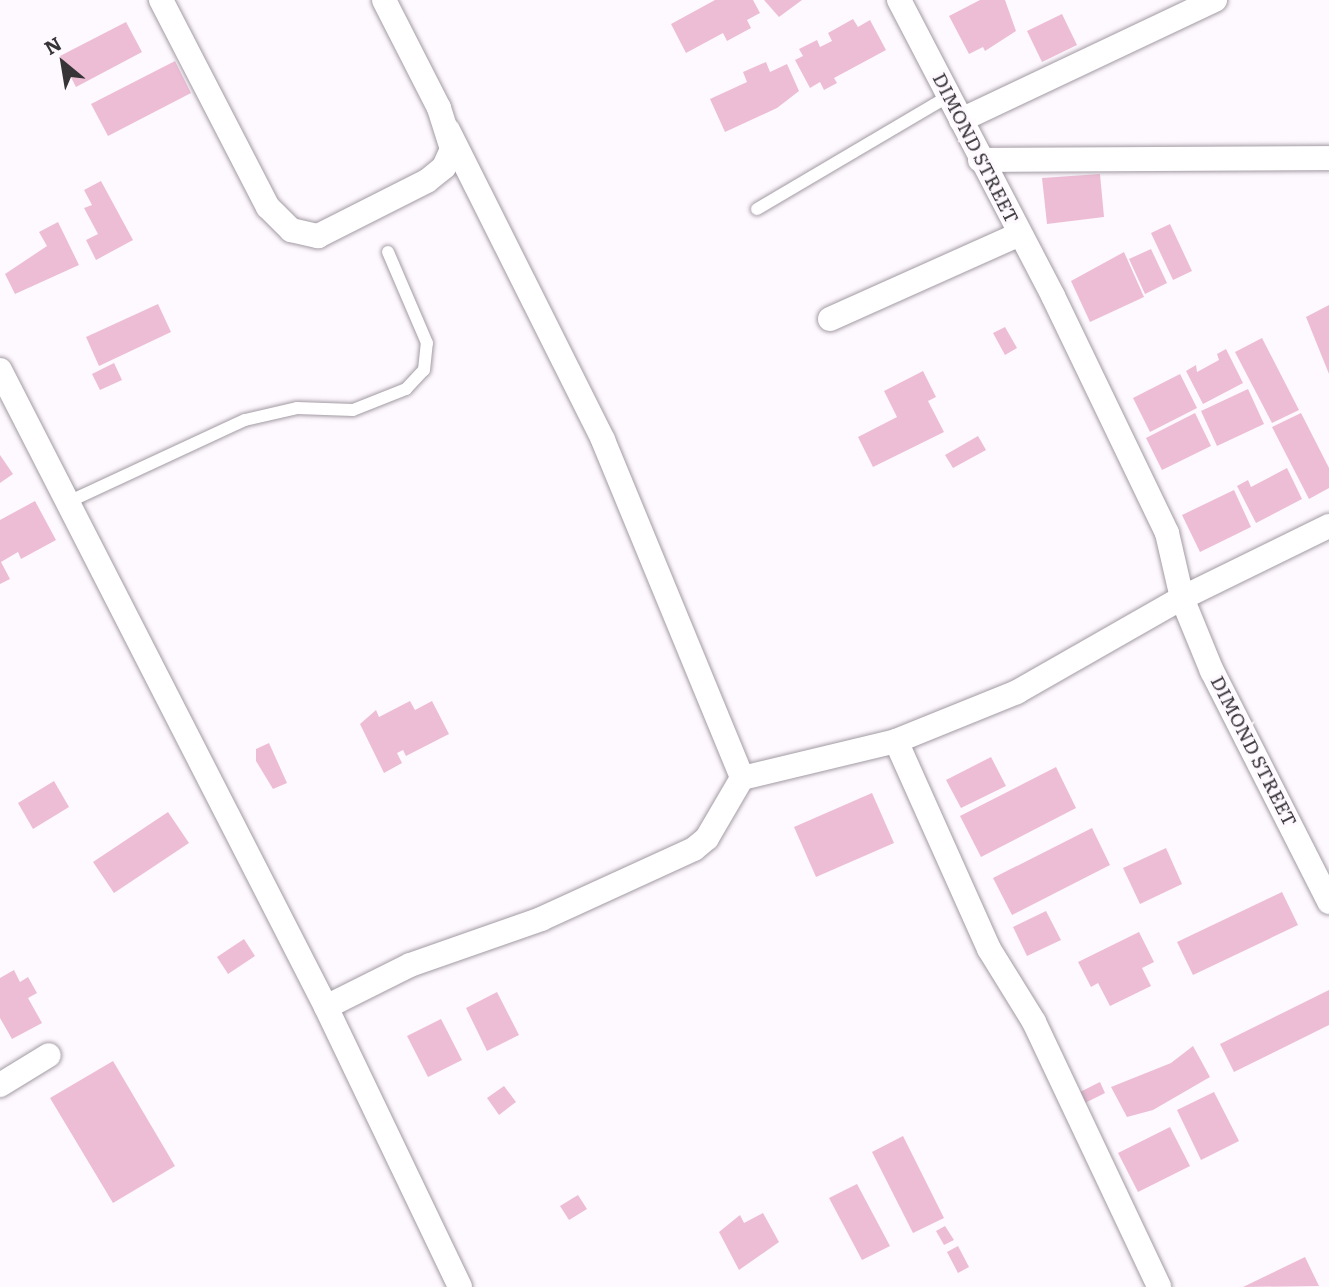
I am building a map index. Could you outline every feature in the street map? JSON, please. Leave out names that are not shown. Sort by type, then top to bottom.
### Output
[{"type":"street","points":[[161,0],[268,207],[291,230],[318,236],[427,181],[444,167],[452,149],[448,130]]},
{"type":"street","points":[[384,0],[603,440],[742,778]]},
{"type":"street","name":"DIMOND STREET","points":[[899,0],[1053,296],[1167,533],[1182,598],[1329,902]]},
{"type":"street","points":[[961,120],[1215,0]]},
{"type":"street","points":[[980,160],[1329,158]]},
{"type":"street","points":[[830,319],[1020,234]]},
{"type":"street","points":[[0,370],[326,1007],[460,1287]]},
{"type":"street","points":[[326,1007],[410,965],[541,919],[694,849],[706,838],[742,778],[895,741],[1051,675],[1182,598],[1329,526]]},
{"type":"street","points":[[895,741],[989,949],[1034,1022],[1158,1287]]},
{"type":"street","points":[[0,1085],[49,1055]]},
{"type":"lane","points":[[757,209],[949,96]]},
{"type":"lane","points":[[66,503],[245,420],[297,408],[353,410],[406,389],[424,370],[427,343],[388,252]]},
{"type":"building","points":[[715,0],[753,0],[760,13],[747,20],[751,28],[727,41],[723,33],[686,53],[671,24]]},
{"type":"building","points":[[764,0],[802,0],[779,17]]},
{"type":"building","points":[[980,0],[1005,0],[1016,31],[985,51],[983,47],[969,54],[949,16]]},
{"type":"building","points":[[1062,14],[1077,45],[1042,62],[1027,31]]},
{"type":"building","points":[[853,19],[858,27],[870,20],[886,50],[834,78],[837,83],[824,90],[820,82],[810,88],[795,60],[803,56],[799,49],[817,40],[820,47],[832,41],[828,33]]},
{"type":"building","points":[[126,22],[142,52],[76,87],[60,56]]},
{"type":"building","points":[[175,61],[191,93],[108,136],[91,104]]},
{"type":"building","points":[[766,62],[770,72],[787,64],[799,91],[777,108],[725,132],[710,99],[747,82],[743,72]]},
{"type":"building","points":[[1100,174],[1104,217],[1047,224],[1042,178]]},
{"type":"building","points":[[101,181],[133,240],[96,260],[86,240],[98,234],[84,208],[92,205],[84,190]]},
{"type":"building","points":[[58,222],[79,265],[15,294],[5,274],[47,246],[39,232]]},
{"type":"building","points":[[1170,224],[1192,271],[1173,280],[1151,233]]},
{"type":"building","points":[[1151,249],[1167,283],[1145,294],[1129,259]]},
{"type":"building","points":[[1124,252],[1144,297],[1090,322],[1071,281]]},
{"type":"building","points":[[158,304],[171,332],[99,366],[86,337]]},
{"type":"building","points":[[1329,305],[1329,374],[1306,317]]},
{"type":"building","points":[[1005,327],[1017,348],[1005,355],[993,333]]},
{"type":"building","points":[[1262,338],[1299,410],[1272,423],[1235,352]]},
{"type":"building","points":[[1226,349],[1243,383],[1203,404],[1186,371],[1196,365],[1197,372],[1219,360],[1217,354]]},
{"type":"building","points":[[114,363],[122,380],[100,390],[92,374]]},
{"type":"building","points":[[923,371],[936,397],[928,401],[944,432],[873,467],[858,437],[897,417],[884,391]]},
{"type":"building","points":[[1180,374],[1197,408],[1150,432],[1133,398]]},
{"type":"building","points":[[1248,389],[1264,424],[1217,446],[1201,411]]},
{"type":"building","points":[[1195,413],[1211,446],[1162,470],[1146,438]]},
{"type":"building","points":[[1301,413],[1329,468],[1329,488],[1309,499],[1272,427]]},
{"type":"building","points":[[978,436],[986,450],[953,468],[945,455]]},
{"type":"building","points":[[0,455],[13,474],[0,483]]},
{"type":"building","points":[[1287,468],[1302,499],[1256,523],[1237,486],[1248,480],[1251,487]]},
{"type":"building","points":[[1234,490],[1251,527],[1200,552],[1182,515]]},
{"type":"building","points":[[35,501],[56,540],[21,559],[18,552],[1,562],[10,579],[0,584],[0,520]]},
{"type":"building","points":[[410,701],[415,710],[432,701],[449,734],[406,756],[403,750],[397,753],[402,763],[384,773],[360,724],[376,710],[379,717]]},
{"type":"building","points":[[269,743],[287,783],[273,789],[256,761],[256,749]]},
{"type":"building","points":[[991,757],[1006,786],[961,808],[946,780]]},
{"type":"building","points":[[1056,767],[1076,808],[981,857],[960,816]]},
{"type":"building","points":[[54,781],[69,807],[33,829],[18,803]]},
{"type":"building","points":[[872,793],[894,843],[816,877],[794,827]]},
{"type":"building","points":[[168,812],[189,843],[114,893],[93,862]]},
{"type":"building","points":[[1092,828],[1110,865],[1012,915],[993,878]]},
{"type":"building","points":[[1166,848],[1182,884],[1140,904],[1123,868]]},
{"type":"building","points":[[1282,892],[1298,925],[1193,975],[1177,942]]},
{"type":"building","points":[[1046,911],[1061,940],[1027,956],[1013,927]]},
{"type":"building","points":[[1139,932],[1154,962],[1142,968],[1151,986],[1110,1006],[1098,983],[1091,987],[1078,962]]},
{"type":"building","points":[[244,939],[255,956],[228,974],[217,957]]},
{"type":"building","points":[[14,970],[20,982],[28,977],[37,993],[28,998],[42,1023],[12,1039],[0,1018],[0,978]]},
{"type":"building","points":[[1329,990],[1329,1025],[1234,1072],[1220,1044]]},
{"type":"building","points":[[497,992],[519,1035],[487,1051],[466,1008]]},
{"type":"building","points":[[441,1019],[462,1060],[428,1077],[407,1036]]},
{"type":"building","points":[[1193,1046],[1210,1077],[1153,1110],[1127,1117],[1111,1087],[1171,1063]]},
{"type":"building","points":[[113,1061],[175,1166],[113,1203],[50,1098]]},
{"type":"building","points":[[1100,1082],[1105,1093],[1085,1103],[1080,1092]]},
{"type":"building","points":[[504,1086],[516,1102],[499,1115],[487,1098]]},
{"type":"building","points":[[1214,1092],[1239,1141],[1201,1160],[1177,1110]]},
{"type":"building","points":[[1170,1127],[1190,1166],[1138,1192],[1118,1153]]},
{"type":"building","points":[[903,1136],[944,1218],[913,1233],[872,1152]]},
{"type":"building","points":[[857,1184],[890,1246],[862,1260],[829,1198]]},
{"type":"building","points":[[578,1195],[587,1209],[569,1220],[560,1206]]},
{"type":"building","points":[[763,1213],[779,1242],[739,1270],[719,1232],[740,1215],[744,1223]]},
{"type":"building","points":[[945,1226],[954,1240],[944,1245],[936,1231]]},
{"type":"building","points":[[958,1246],[969,1267],[958,1273],[947,1252]]},
{"type":"building","points":[[1305,1257],[1319,1286],[1243,1287]]}]
